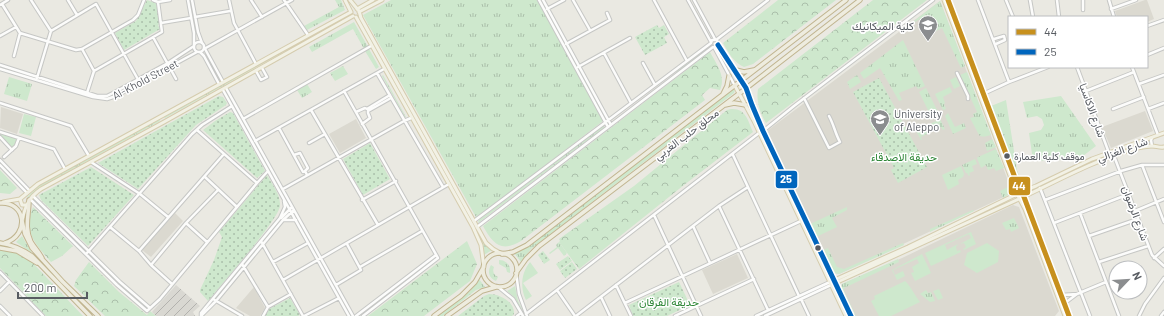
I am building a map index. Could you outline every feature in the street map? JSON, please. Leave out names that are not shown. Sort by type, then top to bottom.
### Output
[{"type":"highway","name":"محلق حلب الغربي","points":[[502,254],[513,252],[526,245],[846,0]]},
{"type":"highway","name":"محلق حلب الغربي","points":[[516,273],[526,259],[539,246],[860,0]]},
{"type":"highway","points":[[732,69],[744,72],[755,70]]},
{"type":"highway","points":[[721,97],[727,86],[729,76]]},
{"type":"highway","points":[[724,105],[734,103],[746,106]]},
{"type":"highway","points":[[31,198],[27,219],[28,233],[32,243],[40,253],[41,262]]},
{"type":"highway","points":[[1,202],[14,206],[21,216],[29,244],[41,262],[90,316]]},
{"type":"highway","points":[[0,243],[11,241],[20,233],[22,221]]},
{"type":"highway","points":[[0,243],[12,245],[23,250],[41,262],[98,316]]},
{"type":"highway","points":[[0,248],[17,251],[41,262]]},
{"type":"highway","points":[[434,316],[461,296],[475,282],[486,261],[490,257],[496,254],[507,255],[515,264],[516,273],[510,284],[497,286],[491,284],[486,279],[484,267]]},
{"type":"highway","points":[[447,316],[482,292],[497,286]]},
{"type":"main road","points":[[344,0],[412,118],[481,244],[484,267]]},
{"type":"main road","points":[[350,0],[358,11],[486,243],[492,249],[502,254]]},
{"type":"main road","points":[[22,221],[26,205],[41,189],[354,16],[358,11],[373,0]]},
{"type":"main road","points":[[1,202],[20,199],[28,191],[61,171],[351,11],[358,11],[382,0]]},
{"type":"main road","points":[[944,0],[1065,316]]},
{"type":"main road","points":[[948,0],[1069,316]]},
{"type":"main road","points":[[283,49],[285,53]]},
{"type":"main road","points":[[742,81],[763,131],[851,316]]},
{"type":"main road","points":[[735,86],[740,93],[846,316]]},
{"type":"main road","points":[[161,116],[164,122]]},
{"type":"main road","name":"شارع الغزالي","points":[[835,282],[1017,194],[1109,153],[1162,134]]},
{"type":"main road","name":"شارع الغزالي","points":[[835,282],[1024,197],[1091,164],[1134,149],[1152,146],[1163,147]]},
{"type":"main road","points":[[61,171],[63,176]]},
{"type":"main road","points":[[20,199],[22,205],[26,205]]},
{"type":"main road","points":[[831,284],[835,282]]},
{"type":"street","points":[[8,0],[1,4],[20,33],[76,50],[112,32],[135,18],[144,0]]},
{"type":"street","points":[[31,0],[51,31]]},
{"type":"street","points":[[68,0],[77,15]]},
{"type":"street","points":[[153,0],[158,2],[170,0]]},
{"type":"street","points":[[188,0],[194,33],[195,50],[204,56],[219,84]]},
{"type":"street","points":[[192,0],[202,43],[223,82]]},
{"type":"street","points":[[229,0],[230,11],[237,30],[256,64]]},
{"type":"street","points":[[251,0],[262,17]]},
{"type":"street","points":[[199,52],[262,17],[285,2],[292,0]]},
{"type":"street","points":[[539,0],[609,120],[610,126]]},
{"type":"street","points":[[543,0],[546,10]]},
{"type":"street","points":[[546,10],[564,0]]},
{"type":"street","points":[[574,0],[590,30]]},
{"type":"street","points":[[654,0],[687,61]]},
{"type":"street","points":[[688,0],[735,86]]},
{"type":"street","points":[[694,0],[732,69],[742,81]]},
{"type":"street","points":[[474,221],[768,0]]},
{"type":"street","points":[[763,131],[933,0]]},
{"type":"street","points":[[978,0],[1010,82]]},
{"type":"street","points":[[1006,0],[1013,16]]},
{"type":"street","points":[[1030,0],[1032,16]]},
{"type":"street","points":[[1056,0],[1059,16]]},
{"type":"street","points":[[1083,0],[1083,10]]},
{"type":"street","points":[[1109,0],[1114,16]]},
{"type":"street","points":[[1111,9],[1136,0]]},
{"type":"street","points":[[87,93],[94,71],[162,32],[158,2]]},
{"type":"street","points":[[285,2],[308,35]]},
{"type":"street","points":[[37,78],[51,31],[96,4],[139,81]]},
{"type":"street","points":[[195,17],[230,11]]},
{"type":"street","points":[[695,14],[700,11]]},
{"type":"street","points":[[565,44],[610,20],[607,13]]},
{"type":"street","points":[[162,23],[191,18]]},
{"type":"street","points":[[1148,26],[1164,20]]},
{"type":"street","points":[[0,36],[16,27]]},
{"type":"street","points":[[14,56],[20,33]]},
{"type":"street","points":[[994,39],[1004,36],[1005,40],[996,44]]},
{"type":"street","points":[[153,37],[176,79]]},
{"type":"street","points":[[578,67],[630,38]]},
{"type":"street","points":[[0,65],[87,93],[107,96],[139,81],[198,42],[202,43]]},
{"type":"street","points":[[477,227],[718,45]]},
{"type":"street","points":[[243,118],[371,46]]},
{"type":"street","points":[[82,48],[94,71]]},
{"type":"street","points":[[1148,55],[1164,48]]},
{"type":"street","name":"Al-Khold Street","points":[[0,69],[37,78],[102,99],[107,99],[116,96],[139,81],[199,52]]},
{"type":"street","points":[[604,53],[631,103]]},
{"type":"street","points":[[643,63],[655,85]]},
{"type":"street","points":[[578,67],[606,122],[610,126]]},
{"type":"street","points":[[256,71],[261,80],[267,77],[262,68]]},
{"type":"street","points":[[1032,68],[1034,72]]},
{"type":"street","points":[[983,94],[1045,68]]},
{"type":"street","name":"شارع الاكاسيا","points":[[1077,68],[1109,153]]},
{"type":"street","points":[[1132,68],[1148,109],[1162,134]]},
{"type":"street","points":[[254,142],[384,69]]},
{"type":"street","points":[[957,72],[968,99]]},
{"type":"street","points":[[1086,91],[1134,72]]},
{"type":"street","points":[[377,73],[443,188]]},
{"type":"street","points":[[670,74],[673,78]]},
{"type":"street","points":[[1139,84],[1164,75]]},
{"type":"street","points":[[224,89],[243,118],[268,171],[349,316]]},
{"type":"street","points":[[224,89],[232,106],[283,189],[336,285],[355,316],[436,255]]},
{"type":"street","points":[[344,91],[438,258],[363,316]]},
{"type":"street","points":[[643,94],[646,98]]},
{"type":"street","points":[[356,112],[365,108],[367,109],[391,97]]},
{"type":"street","points":[[362,124],[370,118],[368,111],[391,97]]},
{"type":"street","points":[[1113,109],[1144,97]]},
{"type":"street","points":[[804,98],[829,148],[840,142],[829,116]]},
{"type":"street","points":[[0,103],[71,126],[90,156]]},
{"type":"street","points":[[1148,109],[1164,103]]},
{"type":"street","points":[[86,254],[197,130],[232,106]]},
{"type":"street","points":[[311,110],[362,200],[378,225]]},
{"type":"street","points":[[283,189],[404,121],[412,118]]},
{"type":"street","points":[[279,128],[303,172],[305,171],[307,175]]},
{"type":"street","points":[[197,130],[257,183]]},
{"type":"street","points":[[0,132],[54,149],[65,169]]},
{"type":"street","points":[[516,273],[518,294],[527,315],[759,133]]},
{"type":"street","points":[[309,143],[325,134]]},
{"type":"street","points":[[0,137],[12,150]]},
{"type":"street","points":[[4,157],[16,146],[19,138]]},
{"type":"street","points":[[1152,138],[1152,146]]},
{"type":"street","points":[[294,155],[300,153],[308,168],[305,171]]},
{"type":"street","points":[[139,251],[224,154]]},
{"type":"street","points":[[733,154],[809,316]]},
{"type":"street","name":"شارع الرضوان","points":[[1114,156],[1121,171],[1148,246],[1154,258],[1164,266]]},
{"type":"street","points":[[0,160],[28,191]]},
{"type":"street","points":[[91,162],[140,194],[168,217]]},
{"type":"street","points":[[0,165],[28,191]]},
{"type":"street","points":[[1142,165],[1164,222]]},
{"type":"street","points":[[1045,200],[1121,171],[1142,165],[1164,166]]},
{"type":"street","points":[[31,198],[117,285],[147,311],[172,284],[268,171]]},
{"type":"street","points":[[205,177],[237,207]]},
{"type":"street","points":[[362,200],[396,181]]},
{"type":"street","points":[[283,280],[449,184]]},
{"type":"street","points":[[557,290],[575,316],[693,226],[748,187]]},
{"type":"street","points":[[1040,188],[1079,293],[1090,316]]},
{"type":"street","points":[[151,265],[186,223],[218,190]]},
{"type":"street","points":[[1054,223],[1129,194]]},
{"type":"street","points":[[31,198],[89,251],[120,282],[150,308]]},
{"type":"street","points":[[201,315],[216,301],[263,245],[282,219],[285,207],[284,199]]},
{"type":"street","points":[[1135,211],[1164,200]]},
{"type":"street","points":[[720,206],[768,310]]},
{"type":"street","points":[[201,315],[261,241],[293,208]]},
{"type":"street","points":[[1080,213],[1119,316]]},
{"type":"street","points":[[654,215],[701,316]]},
{"type":"street","points":[[282,219],[296,220]]},
{"type":"street","points":[[1089,236],[1138,219]]},
{"type":"street","points":[[625,303],[801,220]]},
{"type":"street","points":[[186,223],[207,242]]},
{"type":"street","points":[[693,226],[710,263]]},
{"type":"street","points":[[110,227],[139,251],[151,265],[172,284]]},
{"type":"street","points":[[336,285],[361,270],[360,267],[422,231]]},
{"type":"street","points":[[261,241],[304,316],[339,298]]},
{"type":"street","points":[[273,262],[308,243]]},
{"type":"street","points":[[347,244],[360,267]]},
{"type":"street","points":[[1099,262],[1148,246]]},
{"type":"street","points":[[1154,258],[1164,249]]},
{"type":"street","points":[[242,264],[268,307]]},
{"type":"street","points":[[0,272],[43,316]]},
{"type":"street","points":[[1139,316],[1145,304],[1164,278]]},
{"type":"street","points":[[675,316],[754,279]]},
{"type":"street","points":[[0,291],[9,282]]},
{"type":"street","points":[[1065,303],[1079,293],[1106,282]]},
{"type":"street","points":[[756,316],[831,284]]},
{"type":"street","points":[[616,285],[631,316]]},
{"type":"street","points":[[497,286],[513,299],[522,314],[517,316]]},
{"type":"street","points":[[1062,295],[1079,293]]},
{"type":"street","points":[[263,316],[268,307],[291,294]]},
{"type":"street","points":[[601,297],[610,316]]},
{"type":"street","points":[[766,316],[800,297]]},
{"type":"street","points":[[213,299],[242,316]]},
{"type":"street","points":[[0,306],[10,316]]},
{"type":"street","points":[[1161,316],[1164,312]]},
{"type":"shaded area","points":[[1147,0],[1154,19],[1148,22],[1148,16],[1117,16],[1115,11]]},
{"type":"shaded area","name":"University of Aleppo","points":[[940,1],[1010,186],[1008,195],[839,274],[834,273],[767,131]]},
{"type":"shaded area","points":[[1,107],[23,114],[17,134],[0,128]]},
{"type":"shaded area","points":[[1145,111],[1153,131],[1111,148],[1102,127]]},
{"type":"shaded area","points":[[356,119],[366,138],[340,153],[329,134]]},
{"type":"shaded area","points":[[1013,205],[1019,207],[1059,311],[1055,316],[854,316],[841,288],[842,284],[902,258]]},
{"type":"shaded area","points":[[175,213],[183,221],[151,257],[142,250]]},
{"type":"shaded area","points":[[737,254],[748,278],[713,294],[702,270]]},
{"type":"shaded area","points":[[176,285],[200,306],[193,312],[195,316],[156,316],[152,312]]},
{"type":"shaded area","points":[[254,287],[265,308],[260,316],[250,316],[236,308]]},
{"type":"green space","points":[[147,0],[156,3],[160,24],[158,25],[160,29],[124,50],[115,33],[136,21]]},
{"type":"green space","points":[[335,0],[341,0],[345,10],[307,30],[304,26],[339,7]]},
{"type":"green space","points":[[391,0],[537,0],[603,121],[476,217],[363,15]]},
{"type":"green space","points":[[778,0],[836,0],[753,64],[744,67],[740,65],[732,57],[723,43]]},
{"type":"green space","points":[[873,0],[927,0],[766,123],[759,107],[758,89]]},
{"type":"green space","points":[[940,1],[965,66],[961,68],[942,28],[932,33],[928,24],[931,23],[927,15],[906,27]]},
{"type":"green space","points":[[346,16],[347,18],[286,51],[286,49]]},
{"type":"green space","points":[[354,22],[368,47],[364,49],[353,29],[312,52],[309,47]]},
{"type":"green space","points":[[657,25],[659,28],[664,25],[669,34],[664,37],[667,43],[645,55],[635,37]]},
{"type":"green space","points":[[903,40],[925,86],[918,89],[916,86],[899,93],[902,100],[899,101],[880,68],[864,79],[860,73]]},
{"type":"green space","points":[[710,46],[711,47],[677,73],[676,72]]},
{"type":"green space","points":[[369,49],[379,67],[376,69],[365,51]]},
{"type":"green space","points":[[282,52],[165,118],[164,117]]},
{"type":"green space","points":[[710,52],[721,75],[722,85],[720,90],[710,88],[702,95],[705,100],[521,241],[514,245],[503,246],[498,245],[490,238],[483,226]]},
{"type":"green space","points":[[343,66],[348,74],[335,81],[330,73]]},
{"type":"green space","points":[[967,72],[991,135],[983,137],[980,136],[970,118],[974,117],[973,114],[977,112],[960,75]]},
{"type":"green space","points":[[383,75],[406,117],[382,76]]},
{"type":"green space","points":[[857,75],[861,82],[850,89],[847,82]]},
{"type":"green space","points":[[9,77],[32,84],[27,101],[4,94]]},
{"type":"green space","points":[[956,77],[960,86],[954,89],[950,80]]},
{"type":"green space","name":"حديقة الاصدقاء","points":[[879,78],[927,167],[898,183],[891,170],[894,168],[853,92]]},
{"type":"green space","points":[[307,84],[312,92],[302,98],[297,90]]},
{"type":"green space","points":[[950,87],[952,92],[943,97],[946,109],[943,110],[935,94]]},
{"type":"green space","points":[[926,88],[938,112],[931,116],[919,92]]},
{"type":"green space","points":[[732,90],[735,90],[734,93],[531,249],[521,262],[514,253],[520,251],[546,233]]},
{"type":"green space","points":[[219,96],[223,97],[227,103],[226,105],[196,125],[138,189],[98,163]]},
{"type":"green space","points":[[1061,96],[1096,146],[1079,159],[1033,161],[1029,133],[1041,130],[1044,125],[1042,119],[1037,116],[1027,118],[1023,102]]},
{"type":"green space","points":[[1006,100],[1017,170],[1022,183],[1027,187],[1020,183],[991,106]]},
{"type":"green space","points":[[736,109],[746,116],[753,132],[579,269],[559,242],[559,239],[634,186],[727,110]]},
{"type":"green space","points":[[230,112],[233,113],[265,171],[257,178],[203,130]]},
{"type":"green space","points":[[948,113],[955,127],[964,123],[966,128],[953,134],[945,116]]},
{"type":"green space","points":[[24,114],[36,117],[31,136],[19,133]]},
{"type":"green space","points":[[159,119],[160,121],[40,187],[28,198],[27,197],[39,186]]},
{"type":"green space","points":[[940,119],[945,129],[943,130],[941,127],[921,137],[921,140],[916,131]]},
{"type":"green space","points":[[603,126],[605,127],[478,223],[479,220]]},
{"type":"green space","points":[[0,133],[17,139],[11,148],[0,136]]},
{"type":"green space","points":[[992,139],[996,147],[987,151],[985,143]]},
{"type":"green space","points":[[370,143],[390,179],[363,195],[343,159]]},
{"type":"green space","points":[[996,149],[1004,168],[996,171],[994,168],[988,170],[986,165],[981,168],[977,158]]},
{"type":"green space","points":[[975,159],[977,164],[972,166],[974,171],[969,173],[969,176],[962,165]]},
{"type":"green space","points":[[961,166],[964,174],[963,177],[958,180],[959,184],[948,190],[942,175]]},
{"type":"green space","points":[[91,167],[134,195],[88,246],[41,200],[39,195]]},
{"type":"green space","points":[[0,170],[17,188],[10,194],[0,193]]},
{"type":"green space","points":[[267,175],[279,198],[280,206],[277,213],[260,238],[208,301],[200,290],[214,260],[222,237],[219,232]]},
{"type":"green space","points":[[1010,186],[1008,195],[1003,198],[1000,191]]},
{"type":"green space","points":[[1029,201],[1064,292],[1052,268],[1029,207]]},
{"type":"green space","points":[[33,207],[73,246],[62,256],[51,262],[40,249],[30,231],[30,216]]},
{"type":"green space","points":[[847,207],[847,210],[832,218],[837,227],[816,237],[810,224]]},
{"type":"green space","points":[[973,210],[974,211],[930,232],[930,229]]},
{"type":"green space","points":[[1014,218],[1019,228],[1011,232],[1010,229],[1006,230],[1002,223]]},
{"type":"green space","points":[[476,231],[485,244],[492,250],[484,255],[483,245]]},
{"type":"green space","points":[[971,232],[976,244],[964,250],[963,249],[966,247],[964,243],[960,244],[971,238],[969,234],[945,245],[947,250],[958,244],[956,247],[957,251],[960,250],[961,252],[931,266],[925,253]]},
{"type":"green space","points":[[22,236],[32,253],[16,242]]},
{"type":"green space","points":[[467,241],[477,264],[470,281],[424,316],[368,316]]},
{"type":"green space","points":[[559,242],[567,253],[564,256],[558,248],[550,254],[549,253],[557,247],[556,245]]},
{"type":"green space","points":[[903,243],[904,245],[839,274],[834,273],[823,250],[828,248],[837,267],[844,269]]},
{"type":"green space","points":[[987,243],[999,251],[998,262],[977,273],[964,265],[967,253]]},
{"type":"green space","points":[[0,250],[18,253],[30,260],[83,316],[46,316],[0,268]]},
{"type":"green space","points":[[543,251],[550,260],[544,264],[538,255]]},
{"type":"green space","points":[[922,254],[931,273],[915,281],[911,273],[914,272],[912,267],[919,263],[917,259],[893,270],[895,275],[903,271],[905,276],[897,280],[892,270]]},
{"type":"green space","points":[[568,256],[572,261],[560,270],[556,264]]},
{"type":"green space","points":[[898,259],[899,262],[844,288],[856,316],[854,316],[841,288],[842,284]]},
{"type":"green space","points":[[499,260],[508,264],[510,273],[507,272],[506,268],[499,264]]},
{"type":"green space","points":[[89,262],[119,292],[147,315],[150,311],[156,316],[105,316],[74,286],[76,280]]},
{"type":"green space","points":[[530,262],[538,273],[523,283],[532,296],[526,300],[522,281],[527,266]]},
{"type":"green space","points":[[572,262],[577,269],[565,278],[560,271]]},
{"type":"green space","points":[[491,265],[494,267],[493,270],[495,275],[498,277],[496,281],[489,274]]},
{"type":"green space","points":[[479,279],[485,287],[476,290],[443,316],[437,316],[470,291]]},
{"type":"green space","points":[[905,281],[920,302],[891,316],[879,316],[871,301],[875,299],[874,296]]},
{"type":"green space","name":"حديقة الفرقان","points":[[679,282],[690,305],[667,316],[633,316],[629,305]]},
{"type":"green space","points":[[515,286],[518,301],[526,316],[514,297],[507,291]]},
{"type":"green space","points":[[939,289],[943,298],[938,300],[933,291]]},
{"type":"green space","points":[[926,290],[928,293],[931,292],[935,301],[930,302],[920,294]]},
{"type":"green space","points":[[489,294],[498,295],[509,302],[514,310],[514,314],[512,316],[458,316],[484,296]]},
{"type":"green space","points":[[290,298],[300,315],[265,316],[269,309]]},
{"type":"transit line","name":"44","points":[[948,0],[1069,316]]},
{"type":"transit line","name":"25","points":[[718,45],[746,88],[763,131],[851,316]]},
{"type":"place","name":"كلية الميكانيك","points":[[928,42]]},
{"type":"place","name":"University of Aleppo","points":[[880,136]]},
{"type":"place","name":"موقف كلية العمارة","points":[[1007,156]]}]
